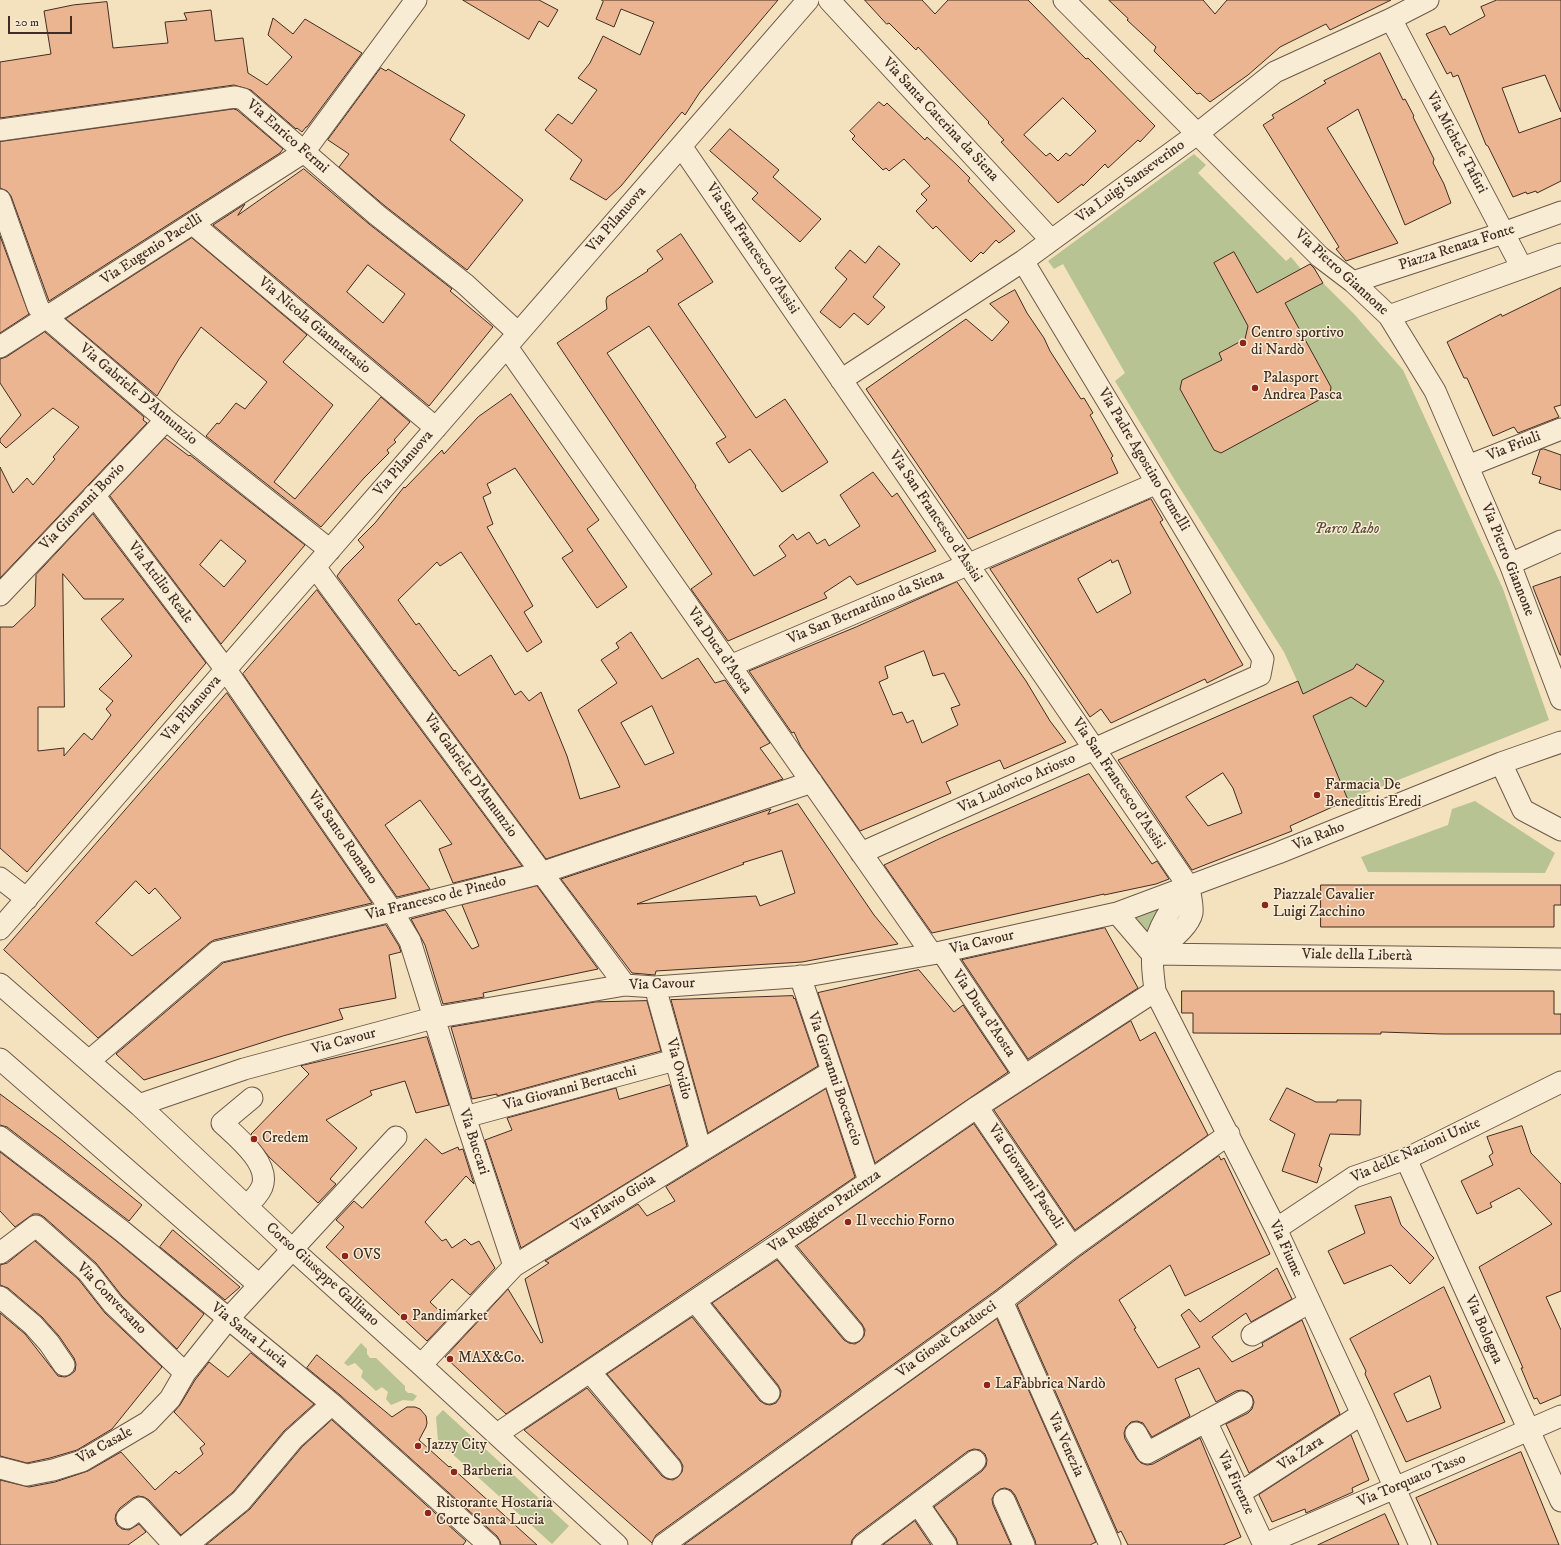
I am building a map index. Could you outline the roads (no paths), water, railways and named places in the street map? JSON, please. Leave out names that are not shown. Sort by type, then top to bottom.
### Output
[{"type":"street","points":[[304,152],[416,0]]},
{"type":"street","name":"Via Pilanuova","points":[[0,929],[808,0]]},
{"type":"street","name":"Via Santa Caterina da Siena","points":[[829,0],[1051,240]]},
{"type":"street","name":"Via Pietro Giannone","points":[[1064,0],[1320,257],[1353,282],[1389,316],[1435,391],[1510,564],[1561,699]]},
{"type":"street","name":"Via Luigi Sanseverino","points":[[842,380],[1022,261],[1196,134],[1275,72],[1391,19],[1428,0]]},
{"type":"street","name":"Via Michele Tafuri","points":[[1391,19],[1522,268]]},
{"type":"street","name":"Via Enrico Fermi","points":[[0,130],[235,97],[243,99],[377,215],[464,284],[513,340]]},
{"type":"street","name":"Via San Francesco d'Assisi","points":[[681,146],[1189,887]]},
{"type":"street","name":"Via Eugenio Pacelli","points":[[0,347],[304,152]]},
{"type":"street","name":"Via Gabriele D'Annunzio","points":[[0,200],[38,308],[46,317],[166,420],[330,550]]},
{"type":"street","name":"Piazza Renata Fonte","points":[[1353,282],[1503,233],[1561,212]]},
{"type":"street","name":"Via Nicola Giannattasio","points":[[193,224],[436,428]]},
{"type":"street","points":[[1389,316],[1561,254]]},
{"type":"street","name":"Via Padre Agostino Gemelli","points":[[1022,261],[1157,483],[1262,667]]},
{"type":"street","name":"Via Duca d'Aosta","points":[[513,340],[730,666],[861,853],[937,953],[1025,1076]]},
{"type":"street","name":"Via Giovanni Bovio","points":[[0,595],[166,420]]},
{"type":"street","name":"Via Friuli","points":[[1468,466],[1561,429]]},
{"type":"street","name":"Via San Bernardino da Siena","points":[[730,666],[968,566],[1157,483]]},
{"type":"street","name":"Via Attilio Reale","points":[[94,496],[226,670]]},
{"type":"street","points":[[1510,564],[1561,541]]},
{"type":"street","name":"Via Gabriele D'Annunzio","points":[[315,567],[625,986]]},
{"type":"street","name":"Via Ludovico Ariosto","points":[[861,853],[1094,749],[1262,667]]},
{"type":"street","name":"Via Santo Romano","points":[[226,670],[392,911],[410,941],[433,1018]]},
{"type":"street","name":"Via Raho","points":[[1189,887],[1293,848],[1501,763],[1561,742]]},
{"type":"street","points":[[1501,763],[1524,810],[1561,830]]},
{"type":"street","name":"Via Francesco de Pinedo","points":[[89,1061],[217,952],[392,911],[541,873],[812,782]]},
{"type":"street","points":[[0,878],[27,899]]},
{"type":"street","points":[[1117,913],[1152,954],[1166,944],[1186,924],[1192,912],[1189,887]]},
{"type":"street","name":"Via Cavour","points":[[139,1105],[244,1069],[433,1018],[625,986],[656,987],[800,976],[937,953],[1117,913],[1189,887]]},
{"type":"street","name":"Viale della Libertà","points":[[1152,954],[1561,959]]},
{"type":"street","name":"Via Fiume","points":[[1152,954],[1155,991],[1276,1229],[1362,1414],[1420,1545]]},
{"type":"street","name":"Via Giovanni Boccaccio","points":[[800,976],[869,1181]]},
{"type":"street","name":"Corso Giuseppe Galliano","points":[[0,984],[139,1105],[292,1249],[497,1434],[617,1545]]},
{"type":"street","name":"Via Ovidio","points":[[656,987],[700,1150]]},
{"type":"street","name":"Via Ruggiero Pazienza","points":[[497,1434],[779,1244],[977,1107],[1155,991]]},
{"type":"street","points":[[0,1005],[25,1006]]},
{"type":"street","name":"Via Buccari","points":[[433,1018],[514,1266]]},
{"type":"street","points":[[0,1060],[259,1286]]},
{"type":"street","name":"Via Giovanni Bertacchi","points":[[465,1117],[675,1060]]},
{"type":"street","name":"Via Flavio Gioia","points":[[421,1365],[514,1266],[700,1150],[832,1072]]},
{"type":"street","name":"Via delle Nazioni Unite","points":[[1276,1229],[1354,1177],[1406,1159],[1559,1088]]},
{"type":"street","points":[[246,1206],[255,1198],[262,1186],[264,1175],[258,1159],[222,1123],[252,1098]]},
{"type":"street","name":"Via Giovanni Pascoli","points":[[977,1107],[1072,1247]]},
{"type":"street","name":"Via Giosuè Carducci","points":[[663,1545],[1002,1301],[1072,1247],[1229,1134]]},
{"type":"street","name":"Via Santa Lucia","points":[[0,1137],[122,1231],[332,1404],[481,1542]]},
{"type":"street","name":"Via Casale","points":[[0,1468],[27,1475],[53,1470],[82,1461],[148,1422],[170,1398],[185,1373],[228,1319],[396,1137]]},
{"type":"street","name":"Via Bologna","points":[[1406,1159],[1561,1501]]},
{"type":"street","name":"Via Conversano","points":[[3,1244],[36,1226],[88,1272],[113,1304],[185,1373]]},
{"type":"street","points":[[779,1244],[853,1332]]},
{"type":"street","points":[[0,1297],[33,1325],[50,1343],[64,1365]]},
{"type":"street","points":[[695,1301],[769,1393]]},
{"type":"street","name":"Via Venezia","points":[[1002,1301],[1110,1545]]},
{"type":"street","points":[[1252,1335],[1310,1302]]},
{"type":"street","points":[[590,1372],[671,1468]]},
{"type":"street","points":[[1136,1433],[1147,1453],[1242,1402]]},
{"type":"street","points":[[187,1545],[241,1502],[293,1439],[332,1404]]},
{"type":"street","name":"Via Zara","points":[[1240,1493],[1362,1414]]},
{"type":"street","name":"Via Torquato Tasso","points":[[1264,1545],[1561,1416]]},
{"type":"street","name":"Via Firenze","points":[[1206,1421],[1264,1545]]},
{"type":"street","points":[[863,1545],[974,1461]]},
{"type":"street","points":[[1004,1500],[1024,1545]]},
{"type":"street","points":[[918,1504],[946,1545]]},
{"type":"street","points":[[127,1518],[140,1508],[174,1545]]},
{"type":"place","name":"Centro sportivo di Nardò","points":[[1243,343]]},
{"type":"place","name":"Palasport Andrea Pasca","points":[[1255,388]]},
{"type":"place","name":"Farmacia De Benedittis Eredi","points":[[1317,795]]},
{"type":"place","name":"Piazzale Cavalier Luigi Zacchino","points":[[1265,905]]},
{"type":"place","name":"Credem","points":[[254,1139]]},
{"type":"place","name":"Il vecchio Forno","points":[[848,1222]]},
{"type":"place","name":"OVS","points":[[345,1256]]},
{"type":"place","name":"Pandimarket","points":[[404,1317]]},
{"type":"place","name":"MAX&Co.","points":[[450,1359]]},
{"type":"place","name":"LaFabbrica Nardò","points":[[987,1385]]},
{"type":"place","name":"Jazzy City","points":[[418,1446]]},
{"type":"place","name":"Barberia","points":[[454,1472]]},
{"type":"place","name":"Ristorante Hostaria Corte Santa Lucia","points":[[428,1513]]},
{"type":"park label","name":"Parco Raho","points":[[1347,530]]}]
